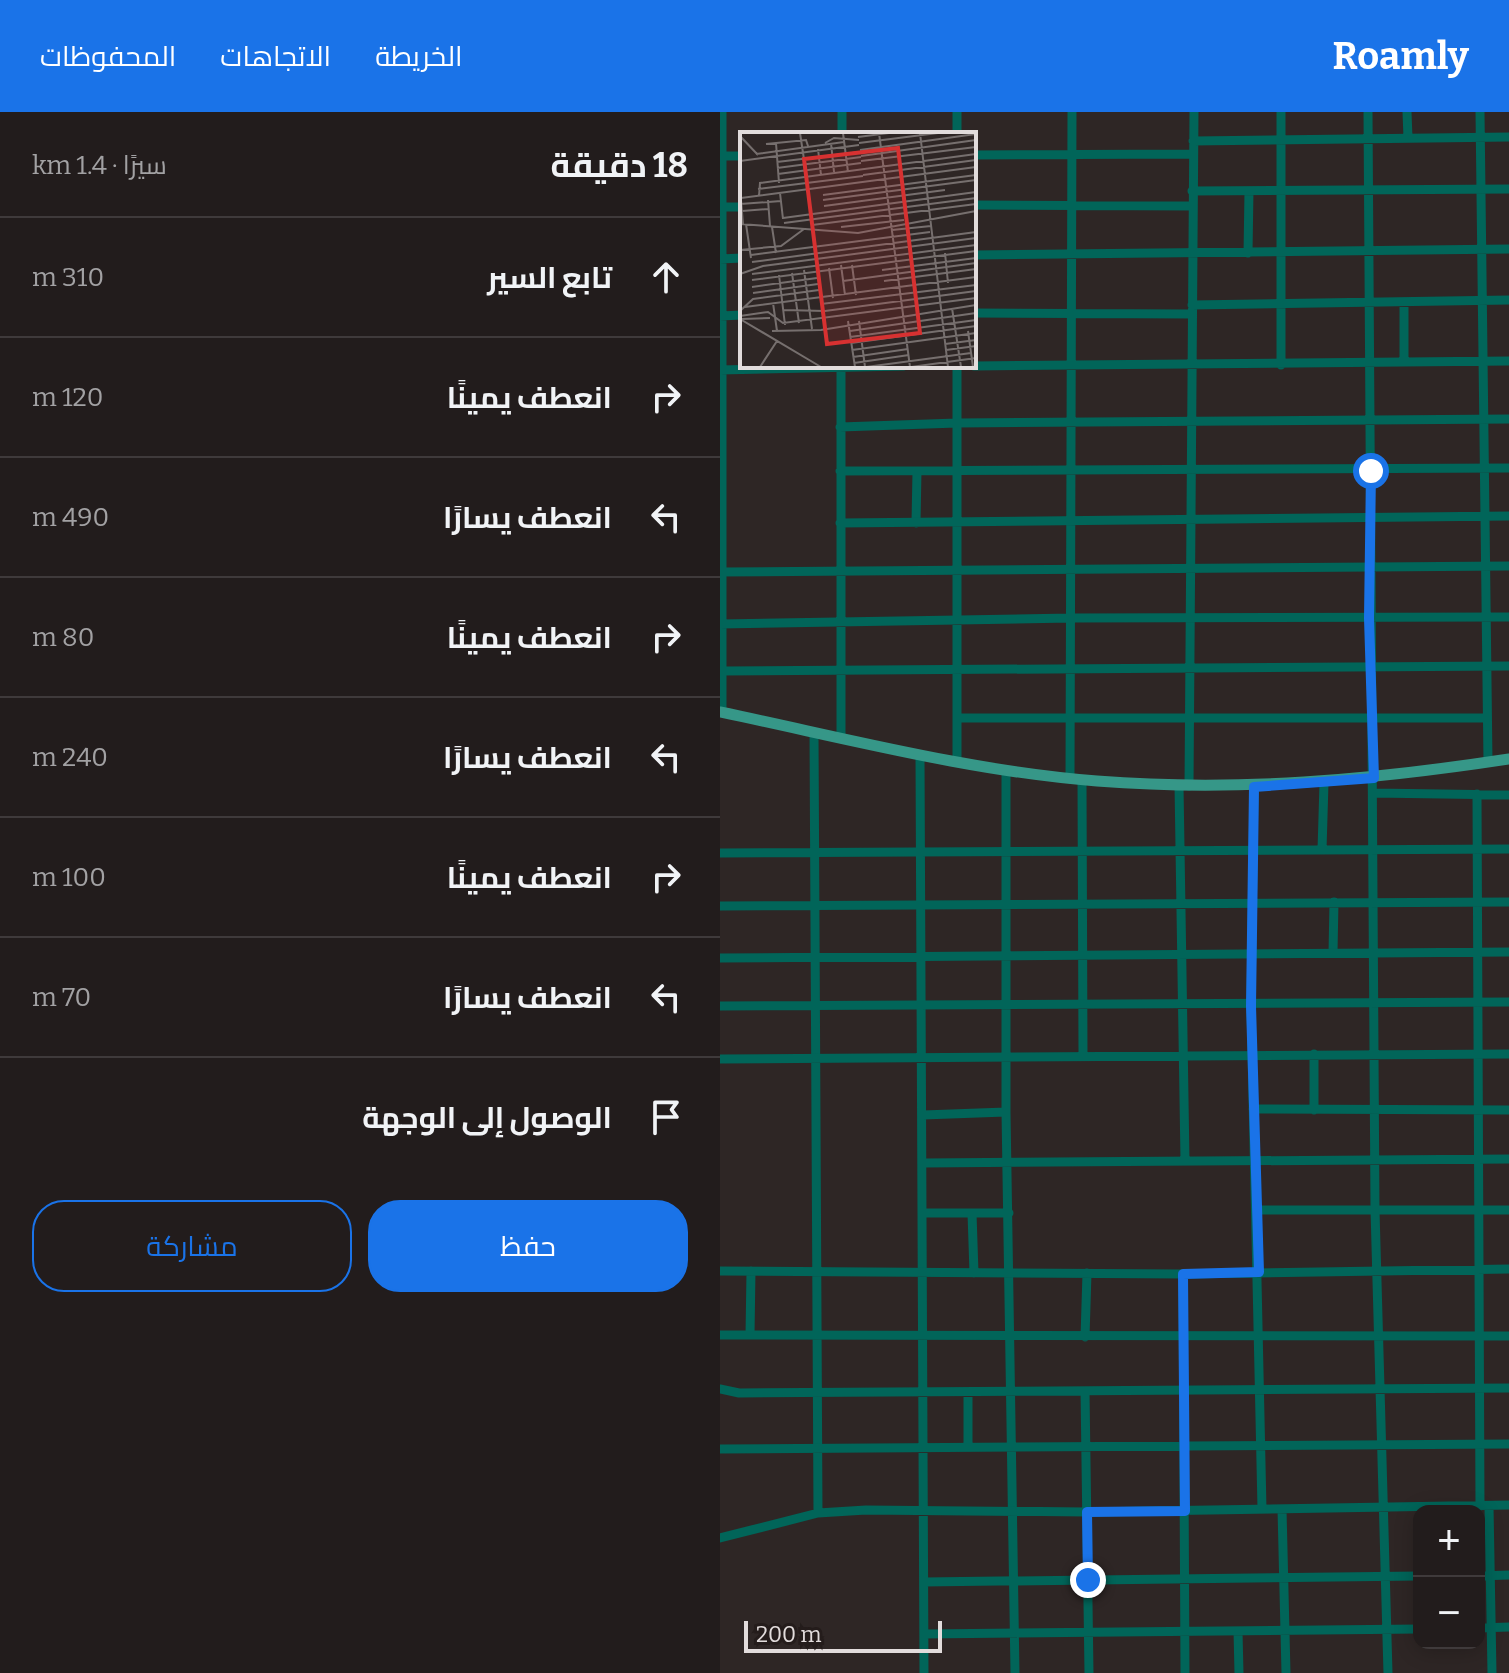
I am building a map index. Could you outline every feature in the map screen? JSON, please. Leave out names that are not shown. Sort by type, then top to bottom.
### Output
[{"type":"main road","points":[[721,712],[920,756],[1006,771],[1184,786],[1254,787],[1324,783],[1509,759]]},
{"type":"street","points":[[721,712],[722,112]]},
{"type":"street","points":[[1072,112],[1071,719],[1083,851],[1083,1055]]},
{"type":"street","points":[[1185,1161],[1180,850],[1189,721],[1194,112]]},
{"type":"street","points":[[1281,112],[1281,365]]},
{"type":"street","points":[[1368,112],[1375,1210],[1379,1443],[1388,1673]]},
{"type":"street","points":[[1407,112],[1408,138]]},
{"type":"street","points":[[1480,112],[1488,762]]},
{"type":"street","points":[[1193,141],[1509,137]]},
{"type":"street","points":[[976,155],[1193,154]]},
{"type":"street","points":[[1192,191],[1509,189]]},
{"type":"street","points":[[1248,253],[1249,191]]},
{"type":"street","points":[[976,205],[1193,206]]},
{"type":"street","points":[[976,255],[1509,249]]},
{"type":"street","points":[[976,313],[1074,314],[1509,300]]},
{"type":"street","points":[[1404,302],[1404,362]]},
{"type":"street","points":[[976,366],[1509,361]]},
{"type":"street","points":[[721,370],[781,368]]},
{"type":"street","points":[[841,368],[838,671],[841,738]]},
{"type":"street","points":[[957,368],[957,762]]},
{"type":"street","points":[[840,427],[957,423],[1509,419]]},
{"type":"street","points":[[840,471],[1191,472],[1509,468]]},
{"type":"street","points":[[916,523],[917,471]]},
{"type":"street","points":[[840,523],[1191,522],[1509,516]]},
{"type":"street","points":[[722,572],[1509,566]]},
{"type":"street","points":[[722,624],[839,620],[1509,617]]},
{"type":"street","points":[[723,671],[1509,666]]},
{"type":"street","points":[[957,718],[1372,721],[1486,718]]},
{"type":"street","points":[[814,732],[818,1513]]},
{"type":"street","points":[[920,756],[924,1673]]},
{"type":"street","points":[[1006,771],[1006,1112],[1012,1273],[1015,1673]]},
{"type":"street","points":[[1322,850],[1324,783]]},
{"type":"street","points":[[1254,787],[1251,1006],[1262,1509]]},
{"type":"street","points":[[1374,793],[1509,795]]},
{"type":"street","points":[[1477,794],[1479,1443],[1485,1505]]},
{"type":"street","points":[[720,853],[1509,849]]},
{"type":"street","points":[[1333,953],[1334,902]]},
{"type":"street","points":[[720,906],[1509,902]]},
{"type":"street","points":[[720,958],[1509,952]]},
{"type":"street","points":[[720,1006],[1251,1006],[1509,1002]]},
{"type":"street","points":[[720,1059],[1252,1053],[1509,1054]]},
{"type":"street","points":[[1314,1054],[1314,1110]]},
{"type":"street","points":[[1253,1109],[1509,1110]]},
{"type":"street","points":[[923,1115],[1006,1112]]},
{"type":"street","points":[[924,1163],[1509,1159]]},
{"type":"street","points":[[1257,1210],[1509,1210]]},
{"type":"street","points":[[924,1213],[1009,1213]]},
{"type":"street","points":[[972,1213],[974,1273]]},
{"type":"street","points":[[720,1271],[1183,1274],[1509,1269]]},
{"type":"street","points":[[750,1335],[751,1271]]},
{"type":"street","points":[[1085,1337],[1087,1273]]},
{"type":"street","points":[[1183,1274],[1185,1673]]},
{"type":"street","points":[[720,1335],[1509,1336]]},
{"type":"street","points":[[720,1389],[739,1393],[818,1393],[1509,1388]]},
{"type":"street","points":[[1085,1391],[1089,1673]]},
{"type":"street","points":[[968,1392],[968,1447]]},
{"type":"street","points":[[720,1449],[1509,1444]]},
{"type":"street","points":[[1492,1673],[1491,1576],[1485,1506],[1509,1505]]},
{"type":"street","points":[[720,1538],[818,1513],[1413,1507]]},
{"type":"street","points":[[1282,1509],[1286,1673]]},
{"type":"street","points":[[1485,1576],[1509,1575]]},
{"type":"street","points":[[924,1582],[1413,1576]]},
{"type":"street","points":[[1485,1628],[1509,1627]]},
{"type":"street","points":[[924,1634],[1089,1635],[1413,1629]]},
{"type":"street","points":[[1238,1631],[1239,1673]]},
{"type":"route","points":[[1088,1580],[1087,1512],[1185,1511],[1183,1274],[1259,1272],[1251,1006],[1254,787],[1374,778],[1369,618],[1371,471]]}]
